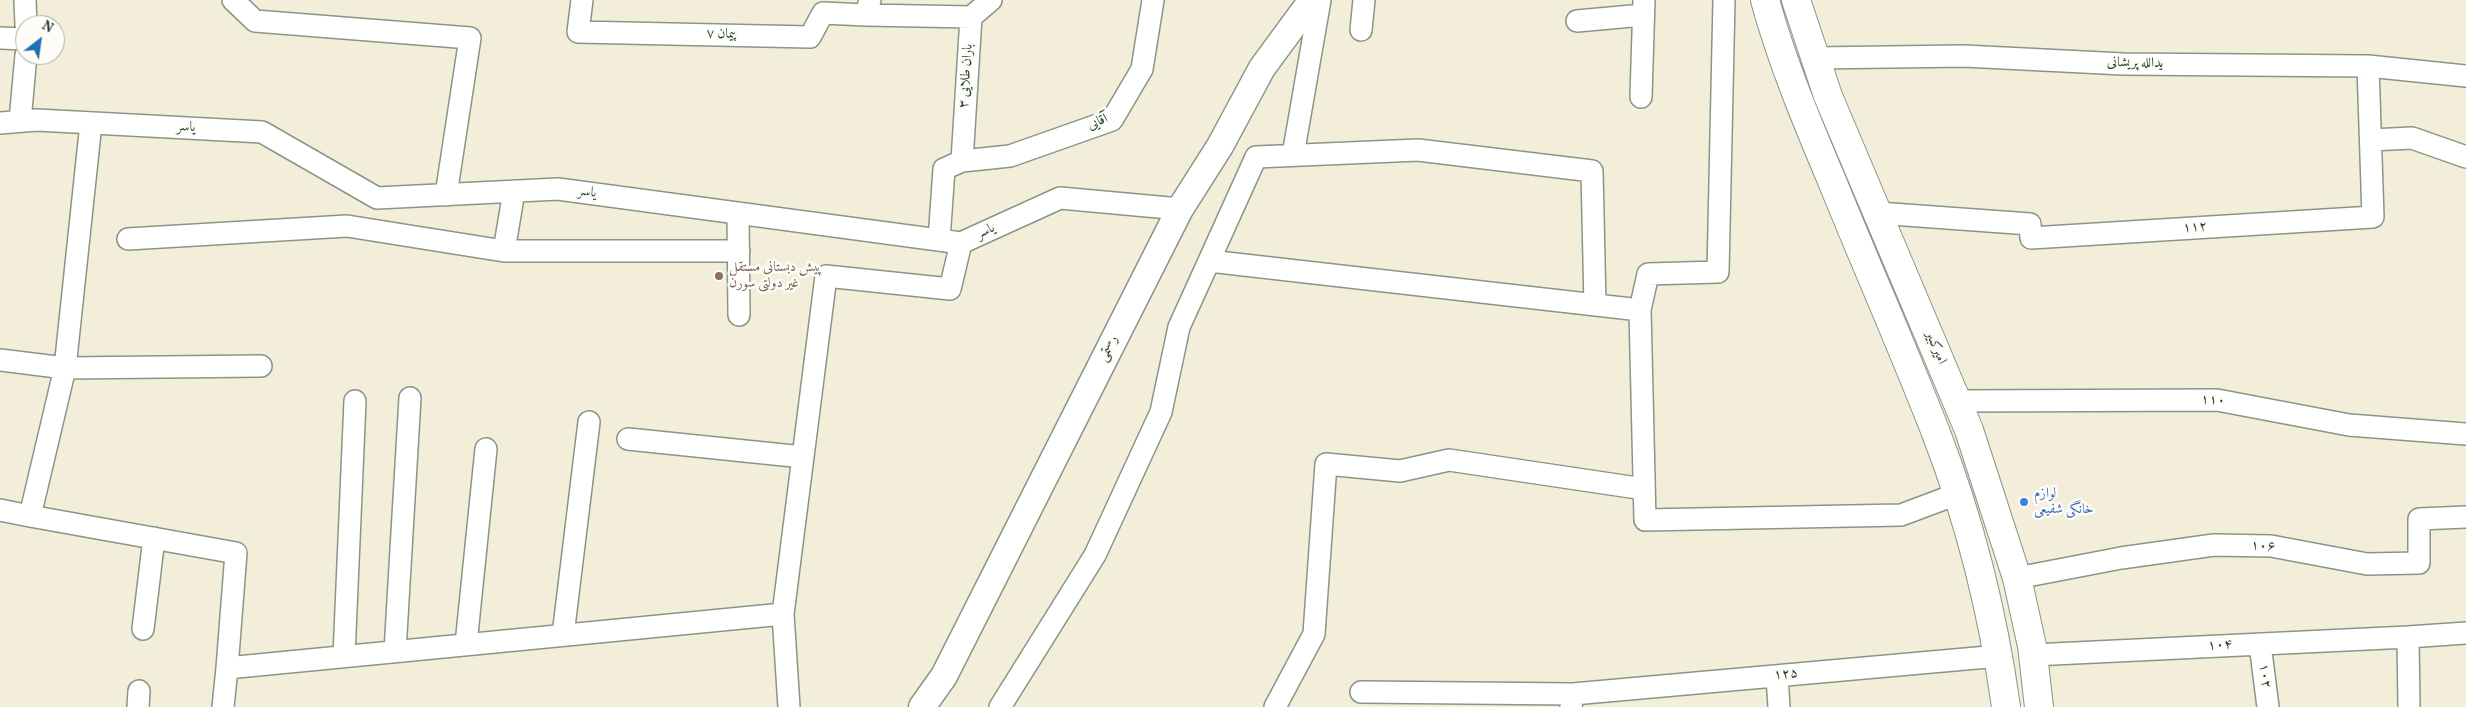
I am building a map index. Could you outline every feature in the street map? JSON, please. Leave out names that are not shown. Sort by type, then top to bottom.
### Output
[{"type":"main road","points":[[1765,0],[1800,105],[1936,434],[1957,494],[1982,577],[1999,656],[2006,707]]},
{"type":"main road","name":"امیرکبیر","points":[[1796,0],[1814,58],[1969,430],[2017,578],[2033,655],[2039,707]]},
{"type":"main road","points":[[1861,253],[1889,240]]},
{"type":"street","points":[[25,0],[26,15]]},
{"type":"street","points":[[233,0],[255,21],[470,38],[446,195]]},
{"type":"street","name":"پیمان ۷","points":[[582,0],[578,32],[810,37],[823,13],[868,8]]},
{"type":"street","points":[[868,8],[972,17],[991,0]]},
{"type":"street","name":"آقایی","points":[[962,161],[1010,156],[1112,120],[1142,69],[1153,0]]},
{"type":"street","name":"رستمی","points":[[922,707],[944,676],[1180,209],[1220,146],[1262,68],[1312,0]]},
{"type":"street","points":[[1294,155],[1320,0]]},
{"type":"street","points":[[1362,30],[1364,0]]},
{"type":"street","points":[[1724,0],[1718,272],[1648,274],[1640,310],[1645,520],[1901,515],[1957,494]]},
{"type":"street","points":[[1577,21],[1643,8],[1641,97]]},
{"type":"street","name":"باران طلایی ۳","points":[[962,161],[972,17]]},
{"type":"street","points":[[0,38],[15,39]]},
{"type":"street","name":"یدالله پریشانی","points":[[1814,58],[1964,56],[2123,64],[2368,66],[2463,79]]},
{"type":"street","points":[[10,122],[24,65]]},
{"type":"street","name":"۱۱۲","points":[[1878,213],[2030,224],[2031,238],[2374,216],[2368,66]]},
{"type":"street","name":"یاسر","points":[[10,122],[37,120],[262,132],[377,198],[558,189],[961,244],[1060,198],[1180,209]]},
{"type":"street","points":[[30,516],[65,368],[91,123]]},
{"type":"street","points":[[2372,140],[2412,138],[2466,157]]},
{"type":"street","points":[[1000,707],[1095,555],[1104,537],[1161,412],[1179,328],[1256,157],[1418,150],[1592,171],[1595,305]]},
{"type":"street","points":[[939,240],[944,169],[962,161]]},
{"type":"street","points":[[504,252],[514,191]]},
{"type":"street","points":[[738,213],[739,315]]},
{"type":"street","points":[[128,239],[347,226],[504,252],[739,251]]},
{"type":"street","points":[[789,707],[783,614],[826,276],[950,289],[961,244]]},
{"type":"street","points":[[1209,261],[1640,310]]},
{"type":"street","points":[[0,360],[65,368],[261,366]]},
{"type":"street","points":[[395,651],[410,398]]},
{"type":"street","name":"۱۱۰","points":[[1957,400],[2217,400],[2350,425],[2466,434]]},
{"type":"street","points":[[344,656],[355,401]]},
{"type":"street","points":[[563,635],[588,422]]},
{"type":"street","points":[[628,439],[803,457]]},
{"type":"street","points":[[466,644],[486,449]]},
{"type":"street","points":[[1275,707],[1314,634],[1326,464],[1400,471],[1449,460],[1644,489]]},
{"type":"street","points":[[0,510],[236,553],[223,707]]},
{"type":"street","name":"۱۰۶","points":[[2017,578],[2121,558],[2214,545],[2271,546],[2367,564],[2419,563],[2419,519],[2466,517]]},
{"type":"street","points":[[143,628],[154,538]]},
{"type":"street","points":[[227,668],[783,614]]},
{"type":"street","name":"۱۰۴","points":[[2033,655],[2408,638],[2466,633]]},
{"type":"street","points":[[2408,638],[2409,707]]},
{"type":"street","name":"۱۰۲","points":[[2260,644],[2268,707]]},
{"type":"street","name":"۱۲۵","points":[[1361,692],[1572,700],[1777,676],[1999,656]]},
{"type":"street","points":[[1777,676],[1779,707]]},
{"type":"place","name":"پیش دبستانی مستقل غیر دولتی سورن","points":[[719,276]]},
{"type":"place","name":"لوازم خانگی شفیعی","points":[[2024,502]]}]
